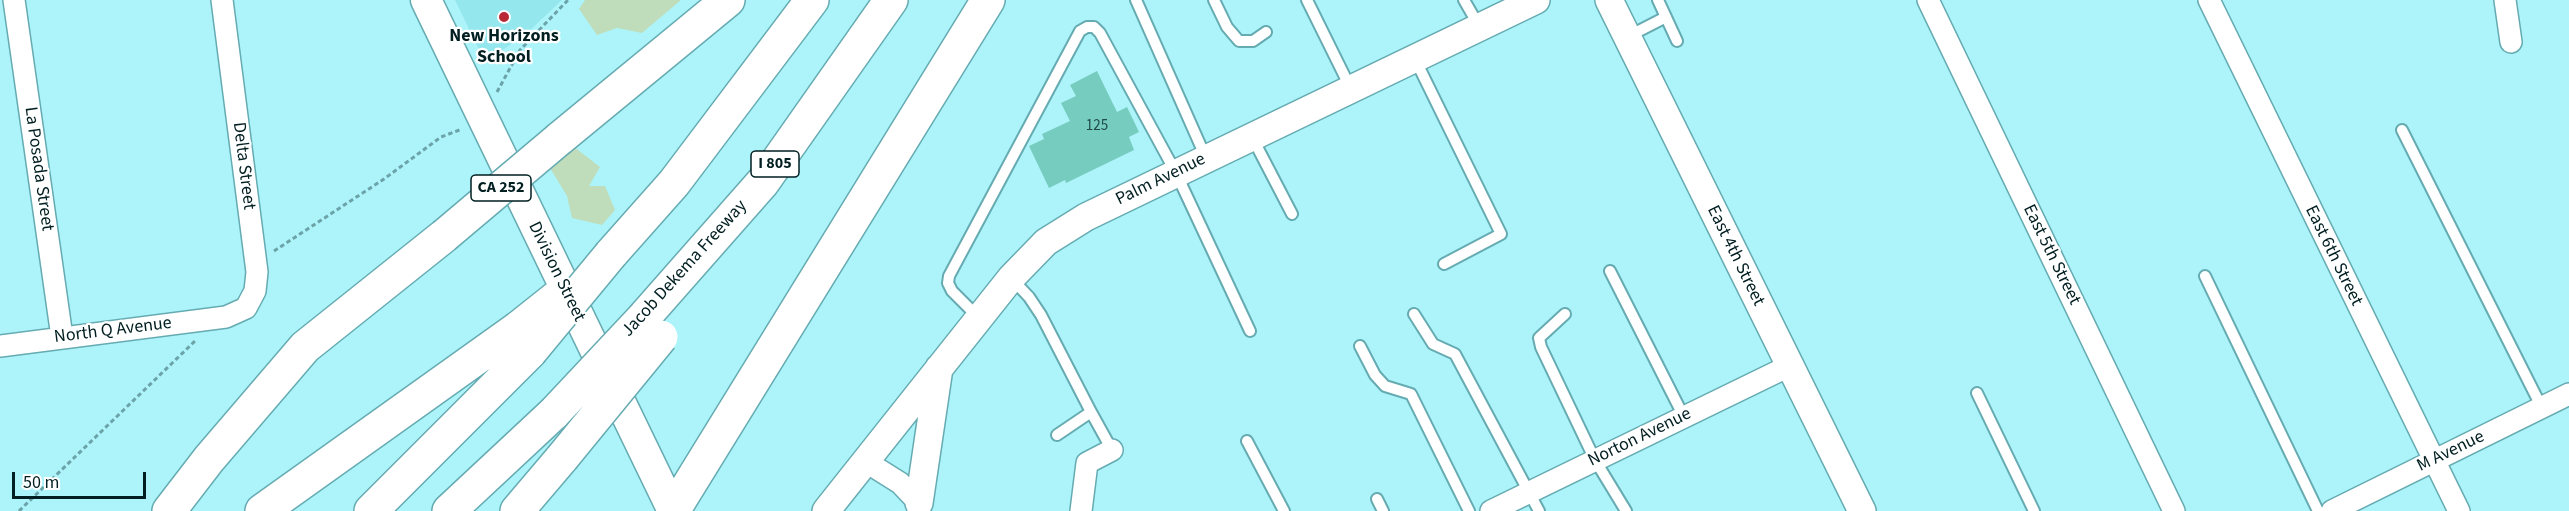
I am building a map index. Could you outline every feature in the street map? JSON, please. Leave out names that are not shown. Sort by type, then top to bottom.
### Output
[{"type":"highway","name":"CA 252","points":[[169,511],[208,459],[304,347],[444,236],[728,0]]},
{"type":"highway","points":[[371,511],[524,340],[611,254],[675,183],[812,0]]},
{"type":"highway","name":"Jacob Dekema Freeway","points":[[448,511],[554,413],[653,327],[763,182],[891,0]]},
{"type":"highway","points":[[673,511],[988,0]]},
{"type":"highway","points":[[517,511],[562,458],[653,327]]},
{"type":"highway","points":[[262,511],[524,340]]},
{"type":"main road","name":"Division Street","points":[[426,0],[482,121],[673,511]]},
{"type":"street","name":"La Posada Street","points":[[14,0],[62,338]]},
{"type":"street","name":"Delta Street","points":[[222,0],[257,272],[255,291],[246,308],[226,317]]},
{"type":"street","name":"East 4th Street","points":[[1609,0],[1862,511]]},
{"type":"street","name":"East 5th Street","points":[[1928,0],[2174,511]]},
{"type":"street","name":"East 6th Street","points":[[2209,0],[2459,511]]},
{"type":"street","points":[[2505,0],[2511,42]]},
{"type":"street","name":"Palm Avenue","points":[[826,511],[1011,278],[1046,242],[1086,217],[1533,1]]},
{"type":"street","name":"North Q Avenue","points":[[0,346],[226,317]]},
{"type":"street","name":"Norton Avenue","points":[[1491,511],[1534,502],[1595,460],[1789,366]]},
{"type":"street","points":[[919,507],[939,367]]},
{"type":"street","name":"M Avenue","points":[[2332,511],[2569,394]]},
{"type":"street","points":[[1081,511],[1087,462],[1112,450]]},
{"type":"street","points":[[865,461],[900,483],[919,507]]},
{"type":"lane","points":[[1136,0],[1206,159]]},
{"type":"lane","points":[[1214,0],[1227,27],[1239,41],[1252,41],[1266,32]]},
{"type":"lane","points":[[1307,0],[1352,89]]},
{"type":"lane","points":[[1464,0],[1479,27]]},
{"type":"lane","points":[[1658,0],[1677,41]]},
{"type":"lane","points":[[1627,37],[1666,17]]},
{"type":"lane","points":[[979,318],[952,291],[948,283],[949,276],[1080,30],[1094,27],[1100,33],[1176,173],[1250,331]]},
{"type":"lane","points":[[1415,58],[1501,234],[1444,264]]},
{"type":"lane","points":[[2402,130],[2542,408]]},
{"type":"lane","points":[[1252,137],[1292,214]]},
{"type":"lane","points":[[1610,271],[1684,417]]},
{"type":"lane","points":[[2205,276],[2318,511]]},
{"type":"lane","points":[[1011,278],[1029,297],[1041,315],[1112,450]]},
{"type":"lane","points":[[1414,314],[1433,344],[1455,354],[1534,502]]},
{"type":"lane","points":[[1565,314],[1539,338],[1541,347],[1595,460],[1626,511]]},
{"type":"lane","points":[[1360,346],[1375,375],[1385,386],[1411,394],[1469,511]]},
{"type":"lane","points":[[1977,393],[2034,511]]},
{"type":"lane","points":[[1056,435],[1091,412]]},
{"type":"lane","points":[[1247,441],[1284,511]]},
{"type":"lane","points":[[1377,499],[1383,511]]},
{"type":"path","points":[[272,252],[384,179],[441,137],[482,121],[520,50],[568,0]]},
{"type":"path","points":[[19,511],[196,339]]},
{"type":"shaded area","name":"New Horizons School","points":[[455,0],[562,0],[526,34],[485,62]]},
{"type":"green space","points":[[585,0],[681,0],[642,33],[617,28],[597,35],[579,9]]},
{"type":"green space","points":[[573,146],[600,167],[589,186],[605,186],[615,210],[602,225],[572,218],[567,196],[550,168]]},
{"type":"building","points":[[1097,71],[1117,112],[1127,107],[1139,132],[1129,137],[1134,150],[1066,183],[1065,180],[1049,188],[1029,146],[1044,139],[1042,134],[1070,121],[1061,103],[1076,96],[1070,85]]},
{"type":"place","name":"New Horizons School","points":[[504,17]]}]
